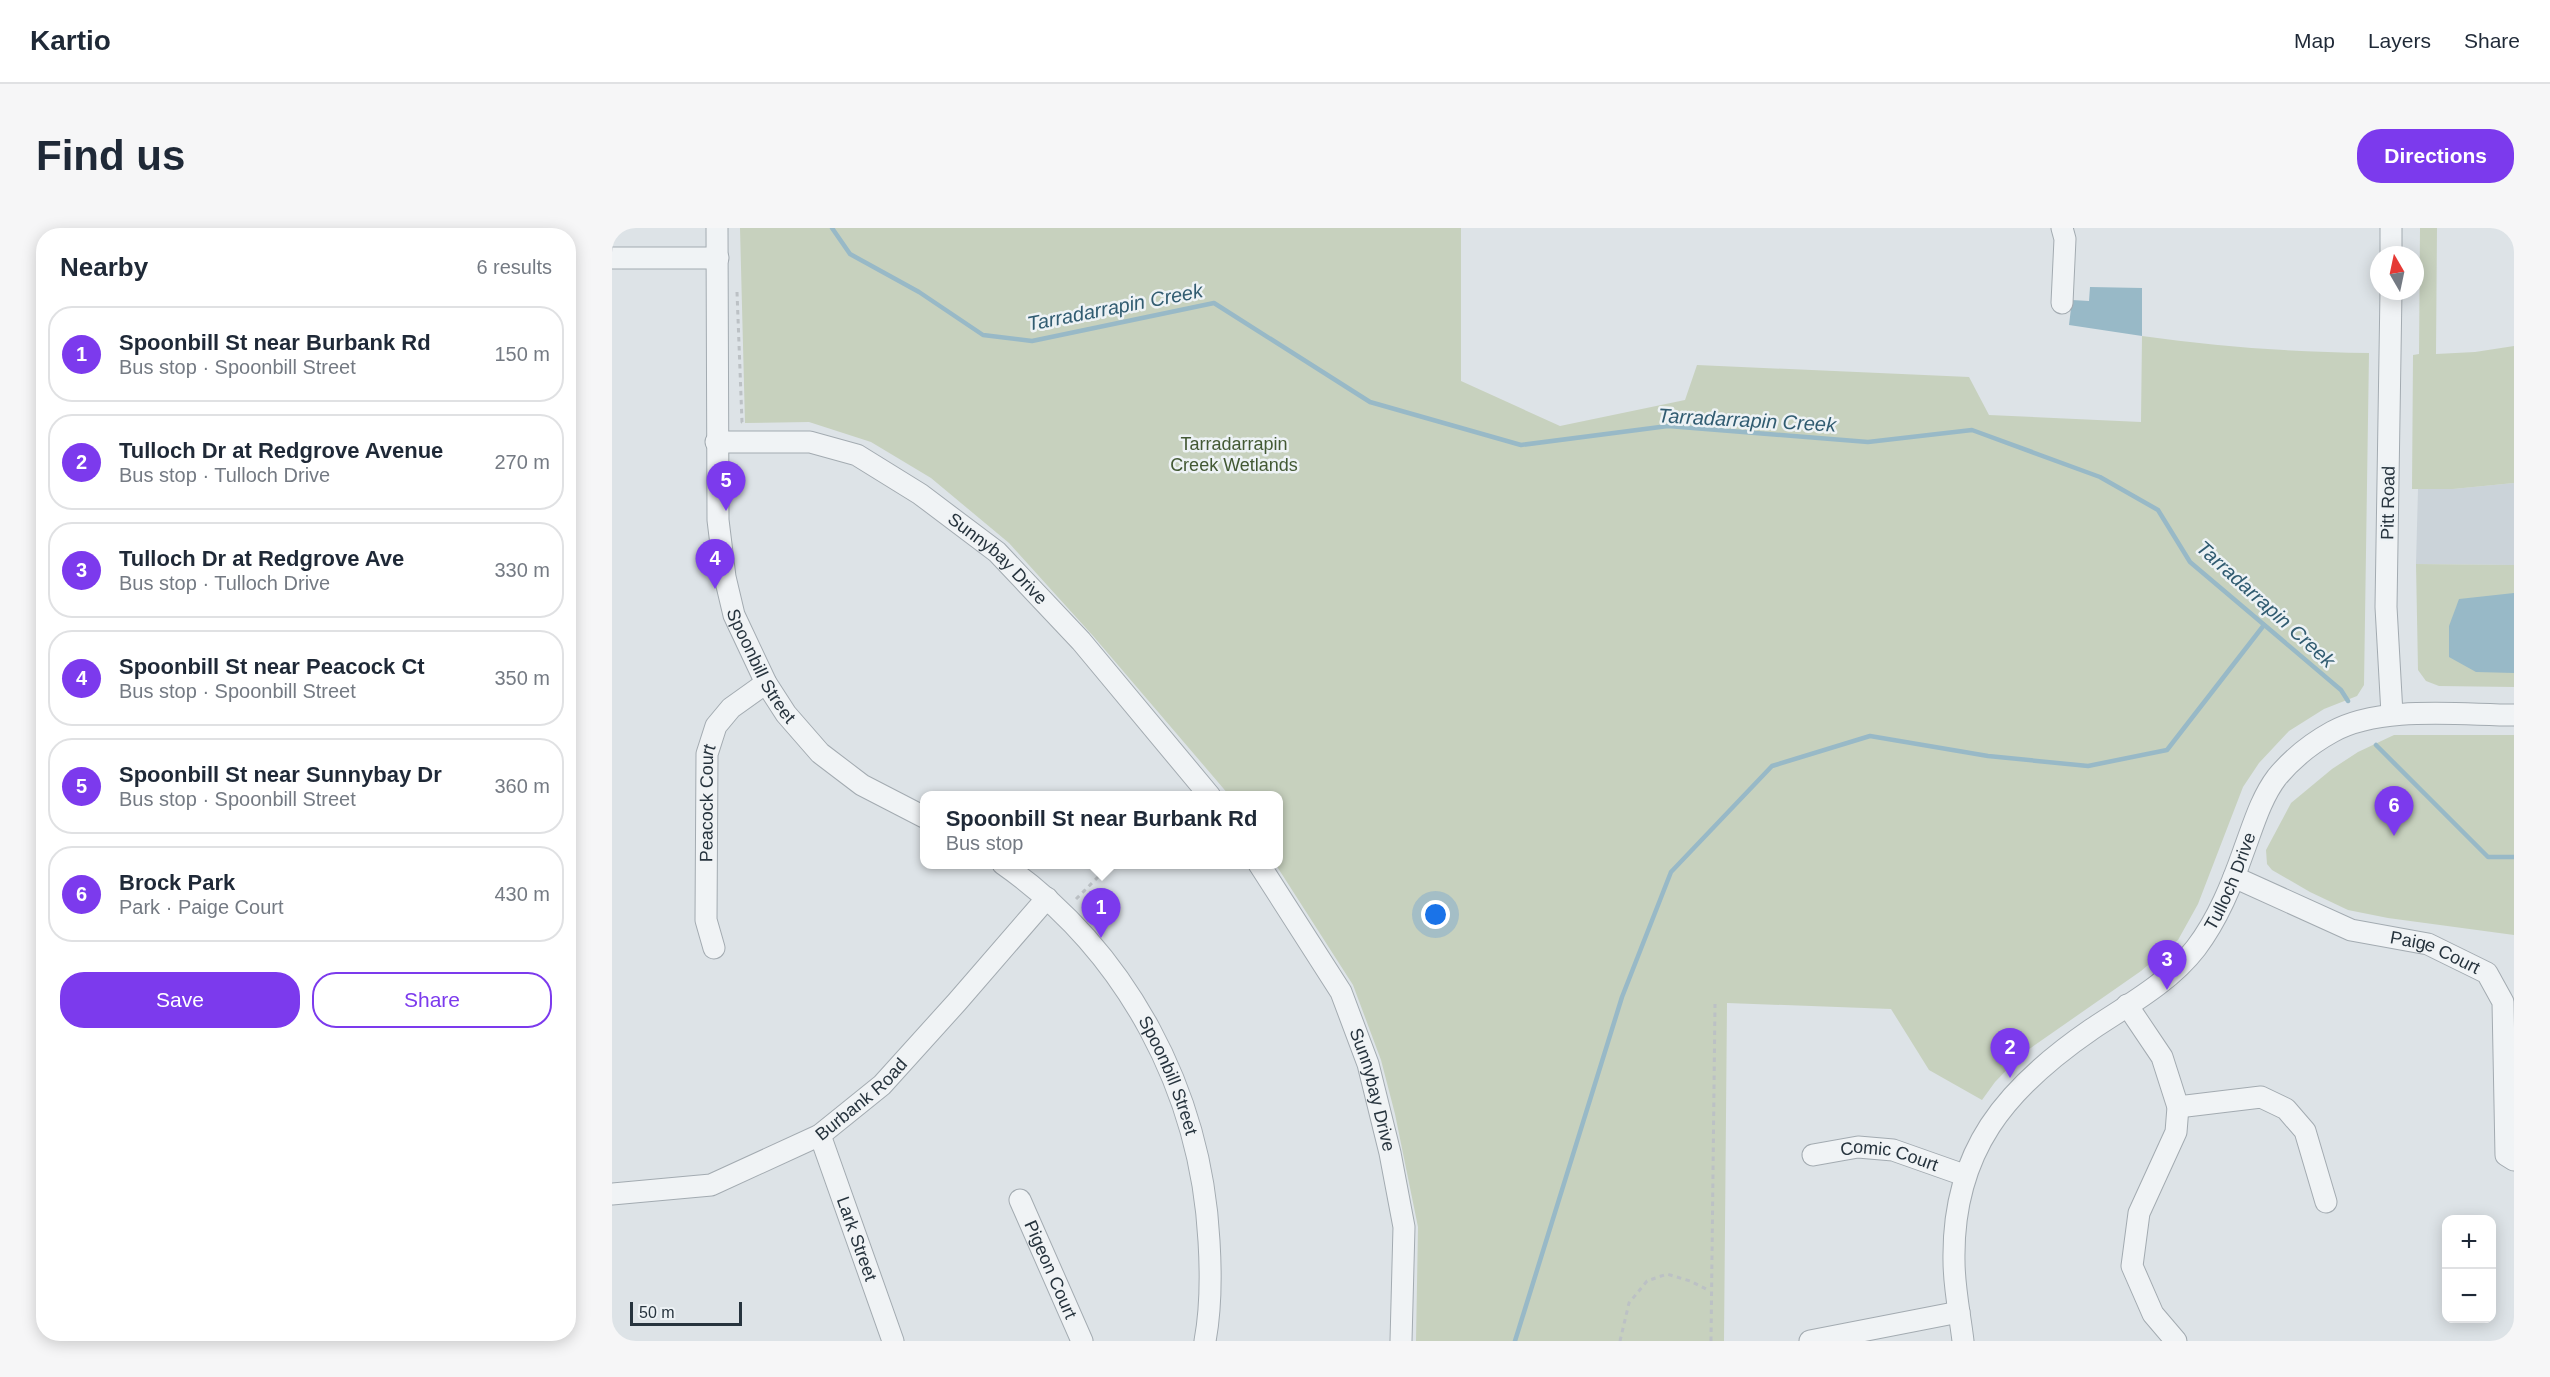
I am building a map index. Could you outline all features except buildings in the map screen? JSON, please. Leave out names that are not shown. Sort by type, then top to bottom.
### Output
[{"type":"street","name":"Spoonbill Street","points":[[717,228],[718,520],[725,577],[734,615],[766,683],[793,722],[820,753],[862,785],[920,815]]},
{"type":"street","points":[[2061,228],[2065,239],[2062,303]]},
{"type":"street","points":[[2391,228],[2391,246]]},
{"type":"street","points":[[612,258],[718,258]]},
{"type":"street","name":"Pitt Road","points":[[2391,300],[2386,607],[2391,714]]},
{"type":"street","name":"Sunnybay Drive","points":[[716,442],[810,442],[856,456],[920,494],[1005,560],[1081,641],[1207,791]]},
{"type":"street","name":"Peacock Court","points":[[714,948],[706,920],[707,754],[716,726],[731,708],[766,683]]},
{"type":"street","name":"Tulloch Drive","points":[[1964,1341],[1954,1263],[1954,1236],[1965,1175],[1993,1119],[2031,1075],[2178,969],[2197,947],[2216,918],[2258,812],[2277,778],[2305,750],[2333,731],[2363,720],[2391,714],[2514,715]]},
{"type":"street","name":"Spoonbill Street","points":[[1009,869],[1047,898],[1090,941],[1128,992],[1150,1026],[1167,1060],[1184,1106],[1200,1163],[1208,1226],[1210,1265],[1205,1341]]},
{"type":"street","name":"Sunnybay Drive","points":[[1262,869],[1341,992],[1368,1064],[1390,1153],[1404,1227],[1401,1341]]},
{"type":"street","name":"Paige Court","points":[[2234,877],[2351,930],[2428,944],[2487,973],[2503,1002],[2504,1130],[2506,1155],[2514,1160]]},
{"type":"street","name":"Burbank Road","points":[[612,1194],[711,1185],[820,1135],[882,1085],[1047,898]]},
{"type":"street","points":[[2127,1005],[2162,1057],[2178,1107],[2176,1132],[2139,1213],[2132,1266],[2153,1314],[2176,1341]]},
{"type":"street","points":[[2178,1107],[2261,1097],[2286,1109],[2305,1131],[2326,1202]]},
{"type":"street","name":"Lark Street","points":[[820,1135],[893,1341]]},
{"type":"street","name":"Comic Court","points":[[1813,1155],[1858,1147],[1893,1150],[1965,1175]]},
{"type":"street","name":"Pigeon Court","points":[[1020,1200],[1082,1341]]},
{"type":"street","points":[[1810,1341],[1959,1312]]},
{"type":"path","points":[[736,283],[742,422]]},
{"type":"path","points":[[1076,899],[1106,869]]},
{"type":"path","points":[[1711,1341],[1715,1004]]},
{"type":"path","points":[[1620,1341],[1629,1303],[1647,1281],[1666,1274],[1690,1281],[1710,1291]]},
{"type":"shaded area","points":[[2514,483],[2514,565],[2416,564],[2418,489],[2453,489]]},
{"type":"green space","name":"Tarradarrapin Creek Wetlands","points":[[740,228],[1461,228],[1461,381],[1560,426],[1685,400],[1697,365],[1969,377],[1989,415],[2141,422],[2142,336],[2255,348],[2369,353],[2364,685],[2357,696],[2324,709],[2289,731],[2259,763],[2243,787],[2198,904],[2178,940],[2141,971],[2022,1054],[1995,1082],[1982,1100],[1929,1070],[1891,1009],[1727,1003],[1724,1341],[1416,1341],[1418,1227],[1395,1114],[1381,1060],[1353,985],[1279,869],[1283,869],[1283,791],[1226,791],[1094,637],[1009,543],[931,478],[871,442],[809,422],[745,423]]},
{"type":"green space","points":[[2420,228],[2437,228],[2436,354],[2475,352],[2514,346],[2514,483],[2453,489],[2412,489],[2413,355],[2419,354],[2419,300],[2424,300],[2424,246],[2420,246]]},
{"type":"green space","points":[[2416,564],[2514,565],[2514,687],[2439,686],[2426,681],[2418,670]]},
{"type":"green space","points":[[2394,735],[2514,735],[2514,935],[2388,918],[2348,910],[2310,892],[2272,870],[2267,864],[2266,850],[2291,803],[2332,769],[2358,752]]},
{"type":"water","points":[[2090,287],[2142,288],[2142,336],[2069,325],[2072,300],[2089,301]]},
{"type":"water","points":[[2514,593],[2514,673],[2476,672],[2449,657],[2449,626],[2459,599]]},
{"type":"waterway","name":"Tarradarrapin Creek","points":[[832,228],[850,254],[919,292],[983,335],[1032,341],[1214,303],[1370,402],[1521,445],[1668,426],[1868,442],[1972,430],[2100,477],[2158,510],[2190,562],[2341,690],[2348,701]]},
{"type":"waterway","points":[[1515,1341],[1622,997],[1671,872],[1772,766],[1870,736],[1988,756],[2088,766],[2167,750],[2264,625]]},
{"type":"waterway","name":"Tarradarrapin Creek","points":[[2376,745],[2488,857],[2514,857]]},
{"type":"place","name":"Spoonbill St near Sunnybay Dr","points":[[726,511]]},
{"type":"place","name":"Spoonbill St near Peacock Ct","points":[[715,589]]},
{"type":"place","name":"Brock Park","points":[[2394,836]]},
{"type":"place","name":"Spoonbill St near Burbank Rd","points":[[1101,938]]},
{"type":"place","name":"Tulloch Dr at Redgrove Ave","points":[[2167,990]]},
{"type":"place","name":"Tulloch Dr at Redgrove Avenue","points":[[2010,1078]]}]
